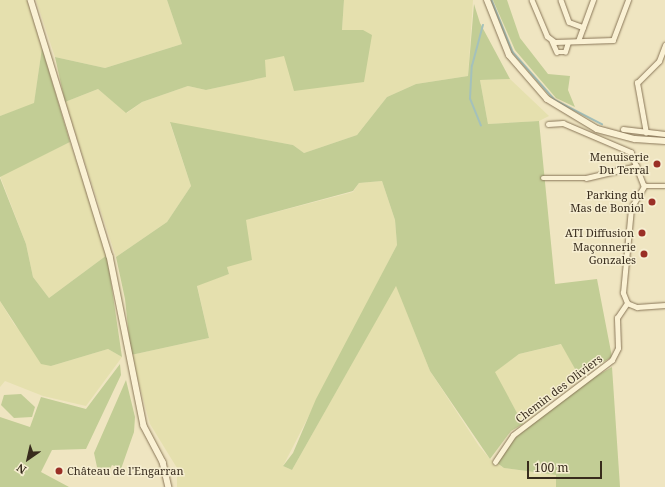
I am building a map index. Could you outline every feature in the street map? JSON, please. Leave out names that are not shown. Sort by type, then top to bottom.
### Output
[{"type":"main road","points":[[487,0],[509,55],[547,98],[597,129],[635,139],[665,141]]},
{"type":"street","points":[[31,0],[110,256],[144,426],[163,462],[170,487]]},
{"type":"street","points":[[532,0],[558,52],[565,52],[568,42]]},
{"type":"street","points":[[561,0],[569,22],[583,27]]},
{"type":"street","points":[[578,41],[593,0]]},
{"type":"street","points":[[552,41],[568,42],[612,40],[628,0]]},
{"type":"street","points":[[646,133],[637,83],[659,61],[665,45]]},
{"type":"street","points":[[548,124],[563,123],[591,138],[628,150],[634,155],[644,186],[631,208],[623,293],[627,304],[637,307],[665,305]]},
{"type":"street","points":[[624,129],[646,133],[665,134]]},
{"type":"street","points":[[543,178],[591,178],[637,166]]},
{"type":"street","points":[[644,186],[665,186]]},
{"type":"street","name":"Chemin des Oliviers","points":[[495,462],[513,435],[612,360],[618,348],[617,318],[627,304]]},
{"type":"shaded area","points":[[0,0],[27,0],[42,48],[34,104],[0,116]]},
{"type":"shaded area","points":[[36,0],[167,0],[182,44],[105,68],[55,57]]},
{"type":"shaded area","points":[[344,0],[473,0],[468,76],[416,84],[387,97],[357,135],[304,153],[293,145],[170,123],[191,186],[167,222],[116,257],[65,102],[98,89],[127,113],[142,102],[188,86],[206,90],[265,77],[265,60],[363,30],[342,30]]},
{"type":"shaded area","points":[[510,79],[549,116],[539,121],[488,124],[480,80]]},
{"type":"shaded area","points":[[70,142],[107,255],[49,298],[33,277],[26,244],[0,176]]},
{"type":"shaded area","points":[[382,181],[395,220],[397,245],[283,466],[292,470],[396,285],[430,371],[479,446],[490,459],[504,468],[556,475],[556,487],[177,487],[177,468],[150,424],[131,355],[209,338],[197,285],[229,274],[227,267],[245,220],[353,192],[359,183]]},
{"type":"shaded area","points":[[0,301],[14,324],[51,366],[108,349],[122,357],[86,406],[43,396],[5,381],[0,387]]},
{"type":"shaded area","points":[[562,344],[579,376],[523,424],[494,372],[519,354]]},
{"type":"green space","points":[[167,0],[344,0],[342,30],[363,30],[372,35],[364,82],[294,91],[284,56],[265,60],[266,77],[206,90],[188,86],[142,102],[126,113],[98,89],[65,102],[55,57],[105,68],[182,44]]},
{"type":"green space","points":[[493,0],[507,0],[520,38],[548,74],[570,76],[568,90],[575,107],[556,98],[515,50]]},
{"type":"green space","points":[[474,4],[480,23],[510,79],[480,80],[488,124],[539,121],[555,284],[597,279],[612,357],[579,376],[561,344],[519,354],[495,372],[523,424],[511,431],[490,459],[430,371],[396,286],[292,470],[283,466],[293,453],[316,399],[397,245],[395,220],[382,181],[359,183],[353,191],[246,220],[252,260],[227,267],[229,274],[197,286],[209,338],[131,355],[125,299],[116,257],[167,222],[191,186],[170,122],[293,145],[304,153],[357,135],[387,97],[416,84],[468,76]]},
{"type":"green space","points":[[42,48],[70,142],[0,177],[0,116],[34,103]]},
{"type":"green space","points":[[0,178],[26,244],[33,277],[49,298],[107,255],[122,357],[108,349],[51,366],[41,364],[0,301]]},
{"type":"green space","points":[[120,364],[121,375],[86,449],[52,450],[41,472],[69,487],[0,487],[0,417],[30,427],[41,397],[86,409]]},
{"type":"green space","points":[[612,367],[620,487],[556,487],[556,475],[504,468],[497,463],[515,438],[584,383]]},
{"type":"green space","points":[[126,380],[135,417],[134,432],[121,469],[112,465],[108,473],[97,467],[94,453]]},
{"type":"green space","points":[[21,394],[35,407],[32,417],[14,418],[1,405],[4,395]]},
{"type":"waterway","points":[[492,0],[513,52],[555,100],[602,124]]},
{"type":"waterway","points":[[481,126],[470,99],[472,66],[483,25]]},
{"type":"place","name":"Menuiserie Du Terral","points":[[657,164]]},
{"type":"place","name":"Parking du Mas de Boniol","points":[[652,202]]},
{"type":"place","name":"ATI Diffusion","points":[[642,233]]},
{"type":"place","name":"Maçonnerie Gonzales","points":[[644,254]]},
{"type":"place","name":"Château de l'Engarran","points":[[59,471]]}]
